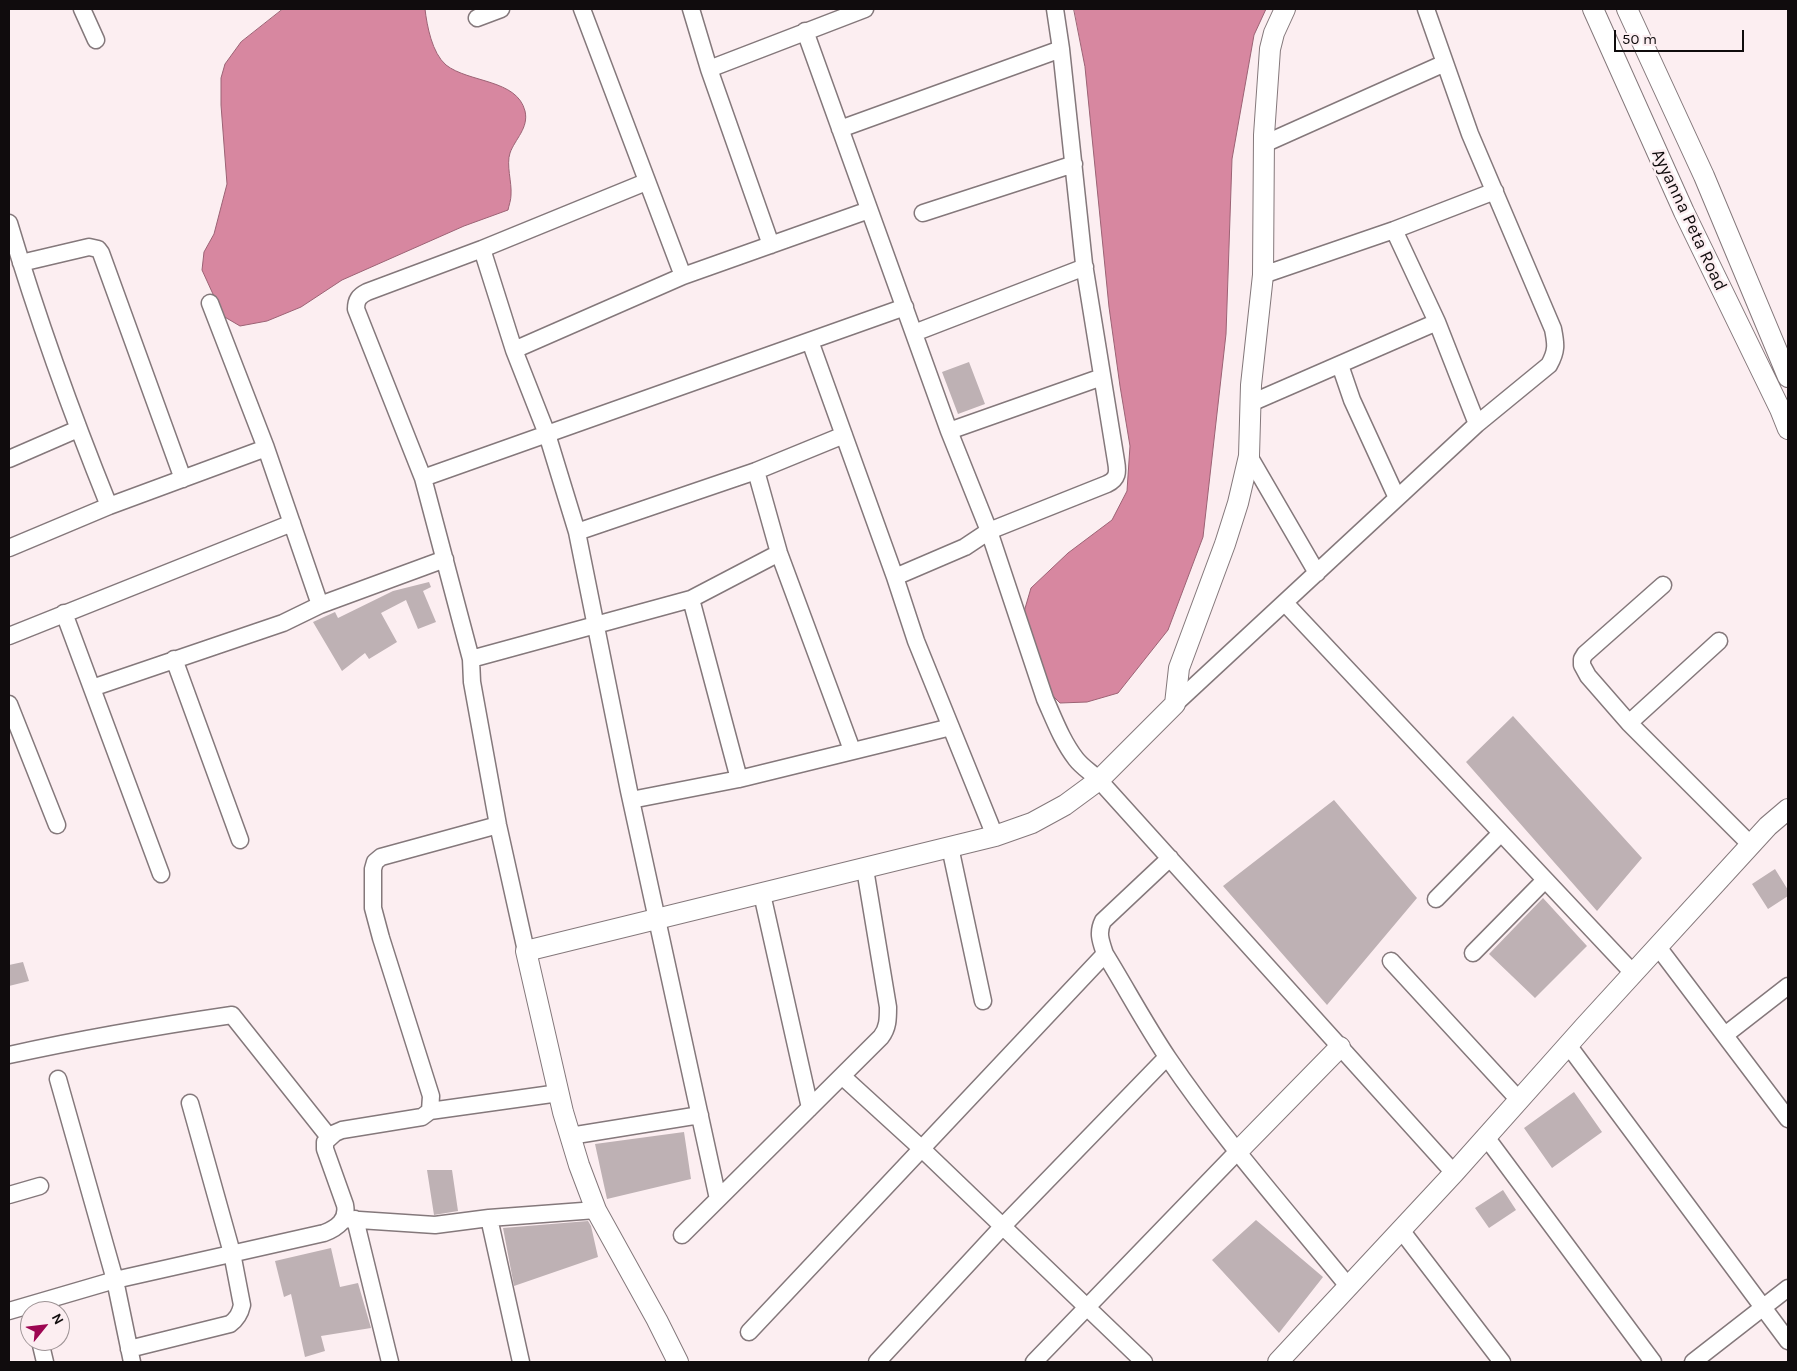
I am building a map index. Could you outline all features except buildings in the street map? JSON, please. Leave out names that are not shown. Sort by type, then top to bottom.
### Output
[{"type":"street","points":[[82,9],[96,40]]},
{"type":"street","points":[[477,18],[501,9]]},
{"type":"street","points":[[582,9],[683,276]]},
{"type":"street","points":[[690,9],[709,69],[771,245]]},
{"type":"street","points":[[709,69],[865,9]]},
{"type":"street","points":[[895,577],[965,547],[989,531],[1113,481],[1117,476],[1118,469],[1085,267],[1055,9]]},
{"type":"street","points":[[1175,704],[1180,668],[1226,544],[1249,456],[1251,403],[1263,275],[1264,144],[1270,49],[1274,33],[1285,9]]},
{"type":"street","points":[[526,951],[995,836],[1032,823],[1065,805],[1099,780],[1175,704],[1477,424],[1549,365],[1555,355],[1556,342],[1553,329],[1470,134],[1426,9]]},
{"type":"street","name":"Ayyanna Peta Road","points":[[1594,9],[1684,212],[1788,429]]},
{"type":"street","points":[[1627,9],[1704,176],[1788,377]]},
{"type":"street","points":[[805,31],[904,307],[989,531],[1054,721],[1076,760],[1099,780],[1454,1173]]},
{"type":"street","points":[[840,129],[1061,49]]},
{"type":"street","points":[[1264,144],[1445,63]]},
{"type":"street","points":[[923,213],[1074,164]]},
{"type":"street","points":[[646,182],[482,249],[367,292],[358,298],[356,309],[423,478],[445,558],[471,659],[472,682],[498,824],[570,1136],[596,1210],[678,1362]]},
{"type":"street","points":[[1263,275],[1394,230],[1495,191]]},
{"type":"street","points":[[514,350],[683,276],[869,210]]},
{"type":"street","points":[[9,223],[40,323],[78,429],[109,506]]},
{"type":"street","points":[[1394,230],[1437,322],[1477,424]]},
{"type":"street","points":[[21,263],[89,246],[98,249],[102,253],[183,479]]},
{"type":"street","points":[[482,249],[514,350],[547,434],[577,532],[631,800],[718,1199]]},
{"type":"street","points":[[914,333],[1085,267]]},
{"type":"street","points":[[210,303],[266,448],[320,605]]},
{"type":"street","points":[[423,478],[904,307]]},
{"type":"street","points":[[1251,403],[1437,322]]},
{"type":"street","points":[[810,341],[895,577],[916,641],[995,836]]},
{"type":"street","points":[[1340,365],[1352,400],[1397,498]]},
{"type":"street","points":[[950,431],[1102,376]]},
{"type":"street","points":[[9,459],[78,429]]},
{"type":"street","points":[[577,532],[756,471],[844,435]]},
{"type":"street","points":[[9,548],[109,506],[266,448]]},
{"type":"street","points":[[1249,456],[1317,573]]},
{"type":"street","points":[[756,471],[779,553],[852,750]]},
{"type":"street","points":[[9,636],[292,524]]},
{"type":"street","points":[[471,659],[692,599],[779,553]]},
{"type":"street","points":[[92,688],[283,623],[320,605],[445,558]]},
{"type":"street","points":[[1664,585],[1584,654],[1582,659],[1584,671],[1629,723],[1751,845]]},
{"type":"street","points":[[692,599],[739,778]]},
{"type":"street","points":[[1285,603],[1633,973]]},
{"type":"street","points":[[64,613],[161,874]]},
{"type":"street","points":[[1629,723],[1719,641]]},
{"type":"street","points":[[174,659],[240,840]]},
{"type":"street","points":[[9,704],[57,825]]},
{"type":"street","points":[[631,800],[739,778],[951,726]]},
{"type":"street","points":[[1278,1362],[1454,1173],[1768,826],[1788,809]]},
{"type":"street","points":[[430,1111],[431,1096],[373,908],[373,869],[375,862],[380,857],[498,824]]},
{"type":"street","points":[[1436,899],[1501,833]]},
{"type":"street","points":[[950,847],[983,1001]]},
{"type":"street","points":[[1170,858],[1103,921],[1099,929],[1100,940],[1105,954],[1167,1057],[1238,1151],[1348,1286]]},
{"type":"street","points":[[682,1235],[881,1038],[888,1024],[888,1007],[865,868]]},
{"type":"street","points":[[1473,953],[1545,880]]},
{"type":"street","points":[[762,894],[810,1108]]},
{"type":"street","points":[[1658,947],[1788,1119]]},
{"type":"street","points":[[749,1332],[1105,954]]},
{"type":"street","points":[[1391,961],[1519,1100]]},
{"type":"street","points":[[1725,1035],[1788,986]]},
{"type":"street","points":[[9,1055],[182,1022],[232,1016],[329,1137]]},
{"type":"street","points":[[1568,1045],[1788,1341]]},
{"type":"street","points":[[1034,1362],[1340,1046]]},
{"type":"street","points":[[877,1362],[1002,1227],[1167,1057]]},
{"type":"street","points":[[842,1076],[922,1149],[1144,1362]]},
{"type":"street","points":[[58,1079],[115,1280],[131,1356],[230,1324],[236,1319],[242,1305],[232,1253],[190,1103]]},
{"type":"street","points":[[390,1362],[350,1219],[325,1149],[325,1142],[329,1137],[342,1130],[422,1117],[430,1111],[559,1093]]},
{"type":"street","points":[[570,1136],[700,1115]]},
{"type":"street","points":[[1486,1137],[1654,1362]]},
{"type":"street","points":[[9,1195],[40,1186]]},
{"type":"street","points":[[53,1301],[115,1280],[324,1233],[350,1219],[435,1225],[489,1218],[596,1210]]},
{"type":"street","points":[[489,1218],[521,1362]]},
{"type":"street","points":[[1401,1230],[1496,1360]]},
{"type":"street","points":[[1693,1362],[1788,1288]]},
{"type":"shaded area","points":[[283,9],[425,9],[431,39],[441,60],[456,71],[503,87],[513,93],[520,101],[526,117],[521,133],[512,148],[509,158],[511,195],[508,210],[464,226],[342,280],[301,307],[267,321],[240,326],[223,316],[202,270],[204,252],[214,234],[227,184],[221,105],[221,78],[225,64],[241,42]]},
{"type":"shaded area","points":[[1074,9],[1266,9],[1254,35],[1232,159],[1226,334],[1203,537],[1168,630],[1118,693],[1087,702],[1060,703],[1043,686],[1021,622],[1031,588],[1068,553],[1112,520],[1127,491],[1130,446],[1109,307],[1085,67]]}]
